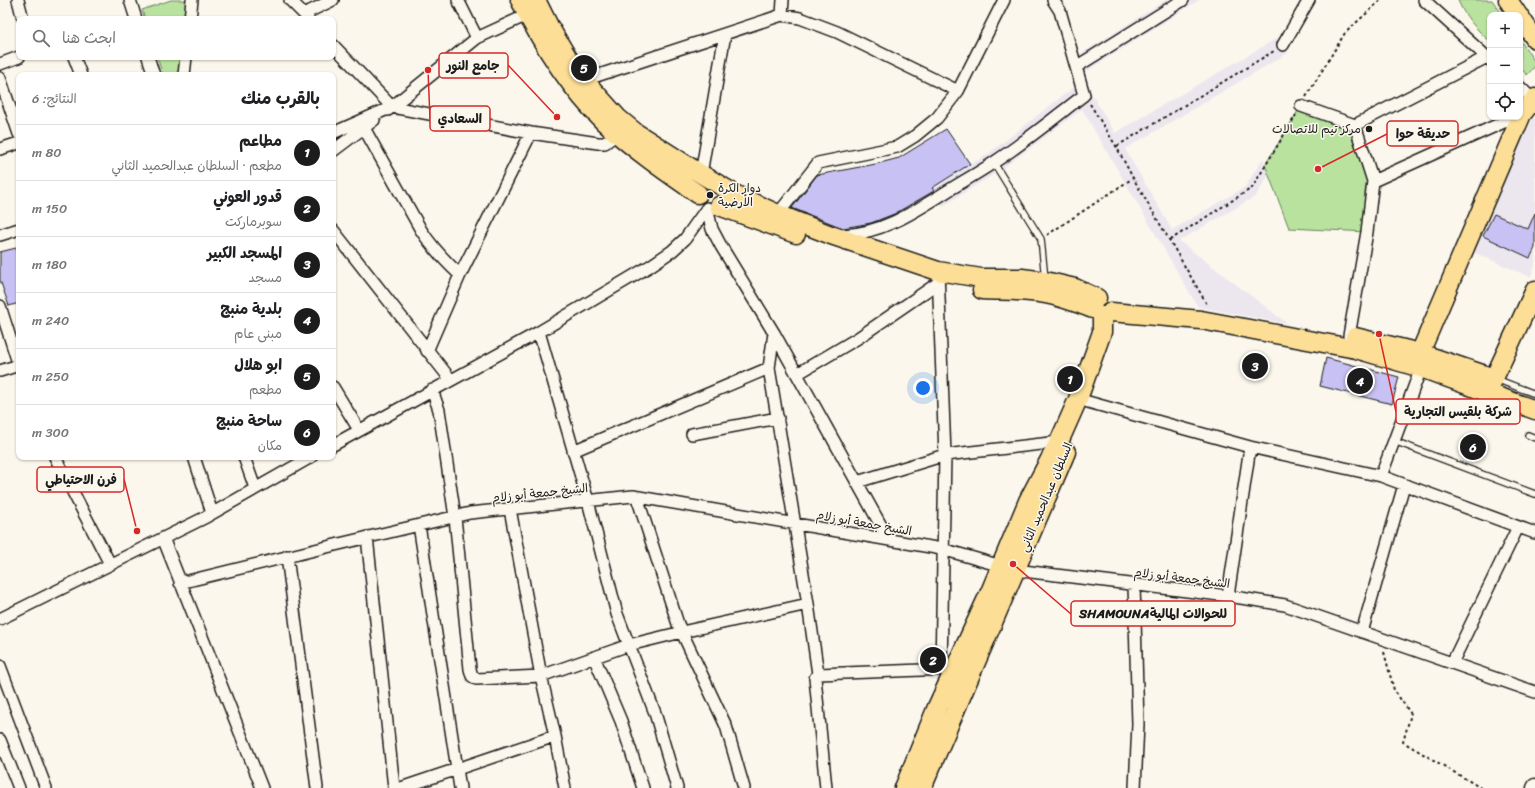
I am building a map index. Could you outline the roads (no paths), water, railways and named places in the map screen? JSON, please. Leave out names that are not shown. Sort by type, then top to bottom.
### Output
[{"type":"main road","points":[[536,0],[568,58],[584,80],[618,118],[635,132],[701,174],[740,197],[778,214],[968,289],[1044,294],[1104,308],[1201,320],[1420,360]]},
{"type":"main road","points":[[1508,0],[1516,12]]},
{"type":"main road","points":[[524,8],[558,65],[572,85],[603,120],[617,134],[708,203],[859,256],[938,277],[1022,278],[1045,281],[1075,288],[1104,308],[1198,308],[1349,336],[1491,385],[1535,410]]},
{"type":"main road","points":[[1523,22],[1535,39]]},
{"type":"main road","points":[[1420,360],[1527,107]]},
{"type":"main road","points":[[708,203],[699,190],[705,184],[718,184]]},
{"type":"main road","points":[[1491,385],[1535,290]]},
{"type":"main road","points":[[904,788],[937,707],[948,669],[990,592],[1007,568],[1028,501],[1059,442],[1078,399],[1102,332],[1104,308]]},
{"type":"main road","name":"السلطان عبدالحميد الثاني","points":[[922,788],[1007,568],[1088,402],[1110,334],[1104,308]]},
{"type":"street","points":[[18,0],[23,16]]},
{"type":"street","points":[[130,0],[133,16]]},
{"type":"street","points":[[190,16],[192,0]]},
{"type":"street","points":[[290,0],[306,16],[333,0]]},
{"type":"street","points":[[458,0],[476,38]]},
{"type":"street","points":[[782,15],[783,0]]},
{"type":"street","points":[[778,214],[818,163],[897,147],[915,136],[936,118],[958,91],[1004,0]]},
{"type":"street","points":[[831,235],[857,234],[875,230],[896,222],[994,163],[1084,95],[1060,11],[1053,0]]},
{"type":"street","points":[[1076,67],[1183,0]]},
{"type":"street","points":[[1283,46],[1309,0]]},
{"type":"street","points":[[1424,0],[1487,56]]},
{"type":"street","points":[[336,149],[392,107],[476,38],[524,8]]},
{"type":"street","points":[[584,80],[782,15],[800,18],[831,29],[958,91]]},
{"type":"street","points":[[701,174],[725,34]]},
{"type":"street","points":[[336,48],[392,107]]},
{"type":"street","points":[[0,64],[16,58]]},
{"type":"street","points":[[1301,106],[1355,125],[1487,59]]},
{"type":"street","points":[[75,60],[79,72]]},
{"type":"street","points":[[149,60],[153,72]]},
{"type":"street","points":[[184,72],[186,60]]},
{"type":"street","points":[[0,78],[16,125]]},
{"type":"street","points":[[1373,181],[1527,107],[1523,96]]},
{"type":"street","points":[[336,132],[392,107],[531,133],[602,143],[608,141],[617,134]]},
{"type":"street","points":[[1349,336],[1367,232],[1373,181],[1355,125]]},
{"type":"street","points":[[364,128],[420,230],[444,260],[460,275]]},
{"type":"street","points":[[427,351],[460,275],[531,133]]},
{"type":"street","points":[[0,149],[16,144]]},
{"type":"street","points":[[336,443],[539,332],[650,266],[672,251],[685,239],[708,203]]},
{"type":"street","points":[[708,203],[712,228],[721,246],[774,333],[888,540]]},
{"type":"street","points":[[0,235],[16,230]]},
{"type":"street","points":[[336,234],[451,380]]},
{"type":"street","points":[[797,374],[858,338],[938,277]]},
{"type":"street","points":[[818,674],[948,669],[942,549],[945,455],[938,277]]},
{"type":"street","points":[[0,306],[16,356]]},
{"type":"street","points":[[539,332],[588,501],[617,614],[655,713],[677,788]]},
{"type":"street","points":[[774,333],[769,368],[796,524],[818,674],[815,678],[826,788]]},
{"type":"street","points":[[1381,476],[1420,360]]},
{"type":"street","points":[[0,371],[16,366]]},
{"type":"street","points":[[573,451],[769,368]]},
{"type":"street","points":[[432,390],[439,410],[455,517],[469,662],[472,676],[476,678],[541,676],[629,645],[808,604]]},
{"type":"street","points":[[336,392],[359,430]]},
{"type":"street","points":[[1088,402],[1250,447],[1381,476],[1535,533]]},
{"type":"street","points":[[692,434],[778,418]]},
{"type":"street","points":[[857,482],[945,455],[1059,442]]},
{"type":"street","points":[[1228,596],[1250,447]]},
{"type":"street","points":[[57,460],[110,564]]},
{"type":"street","points":[[195,460],[212,513]]},
{"type":"street","points":[[245,460],[255,488]]},
{"type":"street","points":[[0,619],[212,513],[306,460]]},
{"type":"street","points":[[1362,632],[1404,485]]},
{"type":"street","name":"الشيخ جمعة أبو زلام","points":[[180,583],[287,556],[470,514],[633,496],[942,549],[1007,568],[1228,596],[1285,605],[1535,692]]},
{"type":"street","points":[[637,497],[682,632],[726,726],[744,788]]},
{"type":"street","points":[[510,509],[541,676],[556,736],[565,788]]},
{"type":"street","points":[[419,525],[460,788]]},
{"type":"street","points":[[1452,663],[1518,527]]},
{"type":"street","points":[[367,537],[394,788]]},
{"type":"street","points":[[162,538],[262,788]]},
{"type":"street","points":[[287,556],[316,788]]},
{"type":"street","points":[[1134,585],[1138,724],[1135,788]]},
{"type":"street","points":[[594,657],[621,721],[643,788]]},
{"type":"street","points":[[0,666],[46,788]]},
{"type":"street","points":[[400,788],[556,736]]},
{"type":"street","points":[[0,740],[19,788]]},
{"type":"lane","points":[[994,163],[1041,239],[1045,281]]},
{"type":"lane","points":[[1491,385],[1535,394]]},
{"type":"lane","points":[[1528,435],[1535,438]]},
{"type":"lane","points":[[1394,441],[1535,494]]},
{"type":"place","name":"ابو هلال","points":[[584,68]]},
{"type":"place","name":"السعادي","points":[[428,70]]},
{"type":"place","name":"جامع النور","points":[[557,117]]},
{"type":"place","name":"مركز تيم للاتصالات","points":[[1369,129]]},
{"type":"place","name":"حديقة حوا","points":[[1318,169]]},
{"type":"place","name":"دوار الكرة الأرضية","points":[[710,195]]},
{"type":"place","name":"شركة بلقيس التجارية","points":[[1379,334]]},
{"type":"place","name":"المسجد الكبير","points":[[1255,366]]},
{"type":"place","name":"مطاعم","points":[[1070,379]]},
{"type":"place","name":"بلدية منبج","points":[[1360,381]]},
{"type":"place","name":"ساحة منبج","points":[[1473,447]]},
{"type":"place","name":"فرن الاحتياطي","points":[[137,531]]},
{"type":"place","name":"SHAMOUNAللحوالات المالية","points":[[1013,564]]},
{"type":"place","name":"قدور العوني","points":[[933,660]]}]
